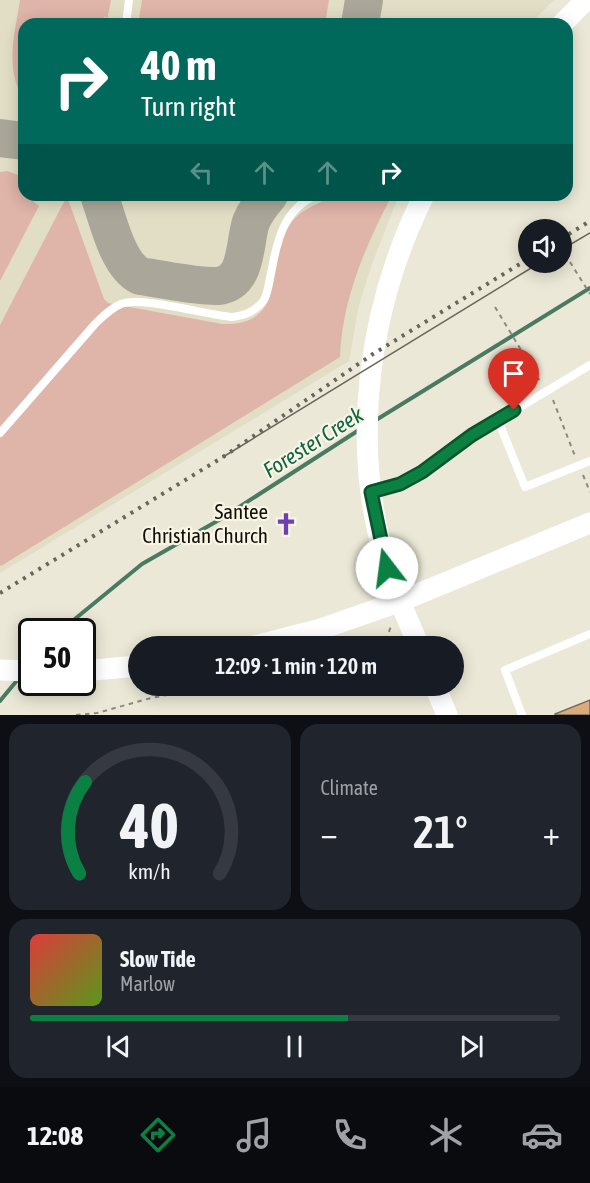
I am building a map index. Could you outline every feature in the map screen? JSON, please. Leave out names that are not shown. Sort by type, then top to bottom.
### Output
[{"type":"main road","points":[[568,18],[586,0]]},
{"type":"main road","points":[[415,636],[387,568],[371,492],[368,422],[370,379],[376,335],[386,292],[397,258],[421,201]]},
{"type":"main road","points":[[293,636],[321,629],[401,601],[590,523]]},
{"type":"main road","points":[[96,670],[128,667]]},
{"type":"main road","points":[[0,670],[18,671]]},
{"type":"main road","points":[[439,696],[447,715]]},
{"type":"lane","points":[[127,18],[129,0]]},
{"type":"lane","points":[[0,433],[95,324],[111,309],[122,304],[143,303],[232,318],[253,311],[264,300],[281,228],[291,214],[305,201]]},
{"type":"lane","points":[[371,492],[400,484],[422,472],[472,435],[590,365]]},
{"type":"lane","points":[[498,420],[525,487],[590,461]]},
{"type":"lane","points":[[522,715],[506,670],[590,634]]},
{"type":"path","points":[[572,265],[590,294]]},
{"type":"path","points":[[495,307],[552,399],[590,492]]},
{"type":"path","points":[[76,715],[97,713],[162,696]]},
{"type":"shaded area","points":[[0,0],[554,0],[536,18],[18,18],[18,201],[397,201],[359,305],[349,361],[0,573]]},
{"type":"shaded area","points":[[20,0],[111,0],[108,18],[105,16],[104,18],[18,18],[18,87],[14,76],[14,38]]},
{"type":"shaded area","points":[[142,0],[329,0],[326,18],[139,18]]},
{"type":"shaded area","points":[[7,171],[18,175],[18,201],[33,201],[39,206],[0,281],[0,172]]},
{"type":"shaded area","points":[[64,201],[69,202],[104,299],[108,303],[222,324],[243,322],[257,315],[266,304],[272,291],[282,242],[293,220],[303,211],[322,201],[389,201],[373,233],[350,293],[340,357],[1,566],[0,325]]},
{"type":"building","points":[[590,700],[590,715],[555,715],[555,714]]},
{"type":"waterway","name":"Forester Creek","points":[[376,420],[590,288]]},
{"type":"waterway","name":"Forester Creek","points":[[76,618],[142,564],[219,520],[359,430]]},
{"type":"waterway","name":"Forester Creek","points":[[0,701],[18,679]]},
{"type":"taxiway","points":[[361,18],[364,0]]},
{"type":"taxiway","points":[[0,138],[18,140]]},
{"type":"taxiway","points":[[101,201],[114,240],[125,262],[132,270],[140,276],[209,286],[228,283],[235,278],[243,261],[251,222],[264,201]]},
{"type":"tram line","points":[[572,244],[590,233]]},
{"type":"tram line","points":[[223,457],[523,273]]},
{"type":"railway","points":[[572,232],[590,221]]},
{"type":"railway","points":[[0,593],[223,457],[373,354],[518,265]]},
{"type":"place","name":"Santee Christian Church","points":[[286,524]]},
{"type":"route","points":[[387,568],[371,492],[400,484],[422,472],[472,435],[514,410]]}]
